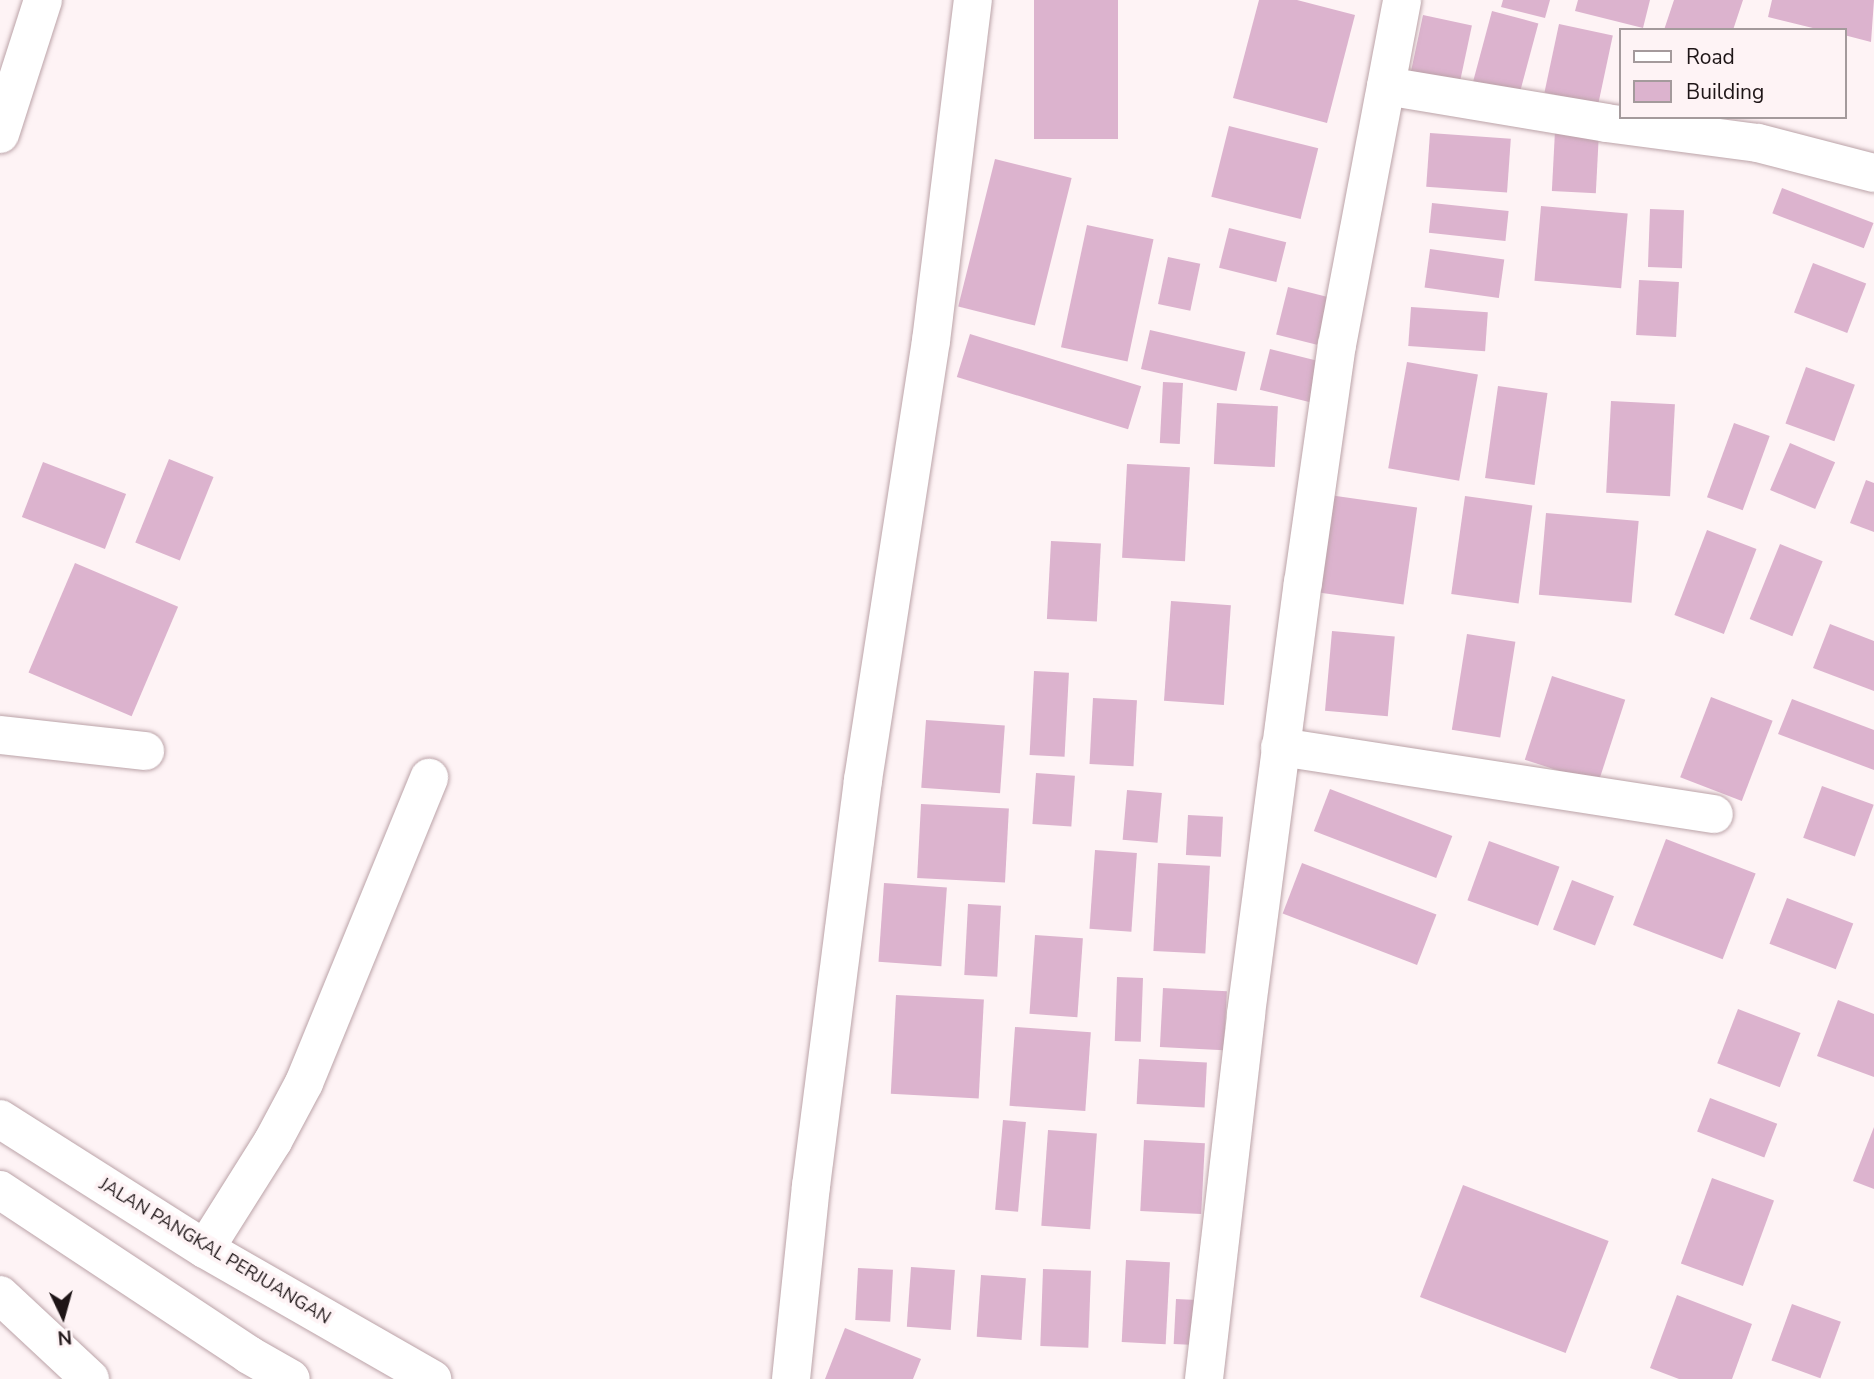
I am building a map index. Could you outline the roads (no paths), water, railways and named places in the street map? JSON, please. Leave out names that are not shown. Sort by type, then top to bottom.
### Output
[{"type":"street","points":[[0,134],[43,0]]},
{"type":"street","points":[[791,1379],[811,1186],[863,780],[931,341],[973,0]]},
{"type":"street","points":[[1204,1379],[1280,747],[1337,345],[1402,0]]},
{"type":"street","points":[[1386,86],[1606,123],[1758,143],[1874,173]]},
{"type":"street","points":[[0,735],[145,751]]},
{"type":"street","points":[[1280,747],[1714,814]]},
{"type":"street","points":[[215,1234],[273,1141],[304,1083],[429,778]]},
{"type":"street","name":"JALAN PANGKAL PERJUANGAN","points":[[0,1119],[215,1234],[432,1379]]},
{"type":"street","points":[[0,1190],[249,1355],[291,1379]]},
{"type":"street","points":[[0,1295],[90,1379]]}]
